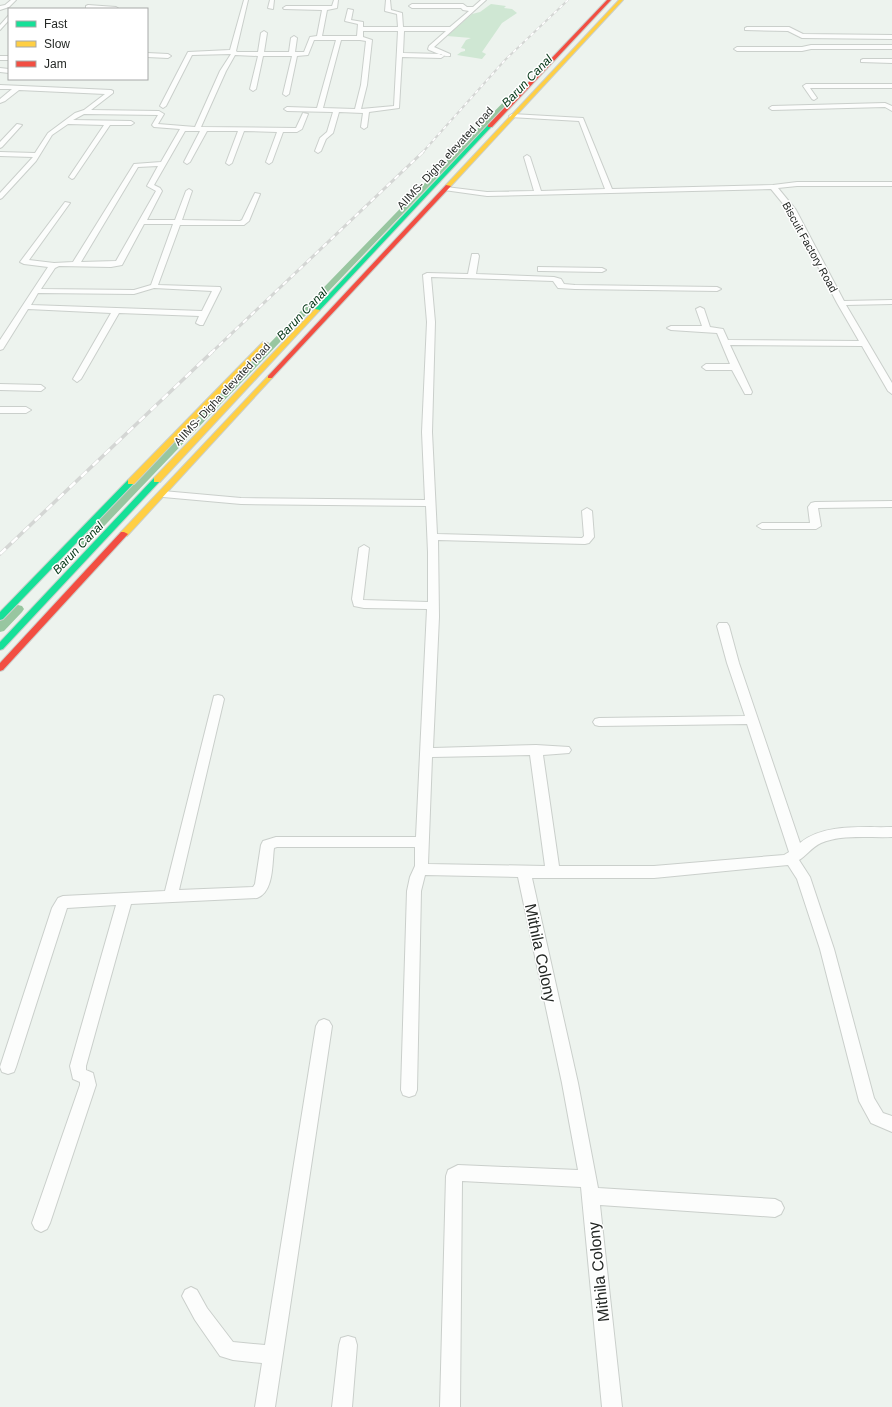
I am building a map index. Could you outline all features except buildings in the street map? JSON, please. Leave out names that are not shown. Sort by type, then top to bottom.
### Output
[{"type":"main road","points":[[513,88],[598,0]]},
{"type":"main road","name":"AIIMS- Digha elevated road","points":[[0,647],[609,0]]},
{"type":"main road","points":[[0,668],[621,0]]},
{"type":"main road","name":"AIIMS- Digha elevated road","points":[[0,616],[271,338]]},
{"type":"street","points":[[8,6],[14,0]]},
{"type":"street","points":[[187,162],[223,71],[233,52],[246,0]]},
{"type":"street","points":[[271,8],[272,0]]},
{"type":"street","points":[[302,8],[303,0]]},
{"type":"street","points":[[286,8],[335,7],[336,0]]},
{"type":"street","points":[[287,109],[366,111],[397,108],[401,30],[399,13],[388,12],[388,0]]},
{"type":"street","points":[[399,55],[448,55],[431,48],[484,0]]},
{"type":"street","points":[[0,8],[8,6],[16,7]]},
{"type":"street","points":[[412,6],[462,6],[466,9],[474,9]]},
{"type":"street","points":[[88,7],[117,7]]},
{"type":"street","points":[[319,38],[325,8]]},
{"type":"street","points":[[350,10],[348,22],[361,23],[361,38]]},
{"type":"street","points":[[0,28],[8,18]]},
{"type":"street","points":[[361,29],[452,29]]},
{"type":"street","points":[[747,29],[791,29],[802,36],[892,36]]},
{"type":"street","points":[[253,89],[264,33]]},
{"type":"street","points":[[286,94],[293,54],[294,38]]},
{"type":"street","points":[[320,110],[339,38]]},
{"type":"street","points":[[163,106],[190,53],[308,53],[311,39],[361,38],[369,40],[364,85],[357,111]]},
{"type":"street","points":[[737,49],[892,47]]},
{"type":"street","points":[[148,55],[168,56]]},
{"type":"street","points":[[863,61],[892,61]]},
{"type":"street","points":[[814,98],[806,86],[892,86]]},
{"type":"street","points":[[0,87],[111,92],[84,112]]},
{"type":"street","points":[[0,101],[16,88]]},
{"type":"street","points":[[772,108],[885,105],[892,109]]},
{"type":"street","points":[[318,151],[323,138],[330,133],[336,111]]},
{"type":"street","points":[[364,127],[366,111]]},
{"type":"street","points":[[0,197],[37,155],[48,136],[69,122],[77,114],[84,112],[159,113],[161,114],[155,125],[156,126],[282,130],[299,129],[305,114]]},
{"type":"street","points":[[512,116],[582,119],[609,190]]},
{"type":"street","points":[[69,122],[131,123]]},
{"type":"street","points":[[72,177],[97,142],[108,123]]},
{"type":"street","points":[[0,146],[19,125]]},
{"type":"street","points":[[67,203],[24,262],[28,264],[53,265],[111,265],[119,263],[159,191],[150,186],[183,129],[187,128]]},
{"type":"street","points":[[229,163],[242,129]]},
{"type":"street","points":[[269,162],[282,130]]},
{"type":"street","points":[[0,154],[37,155]]},
{"type":"street","points":[[527,157],[538,192]]},
{"type":"street","points":[[75,265],[136,165],[164,164]]},
{"type":"street","name":"Biscuit Factory Road","points":[[774,187],[792,193],[892,184]]},
{"type":"street","points":[[446,189],[477,194],[774,187]]},
{"type":"street","name":"Biscuit Factory Road","points":[[774,187],[792,193],[841,303],[892,392]]},
{"type":"street","points":[[154,286],[190,191]]},
{"type":"street","points":[[142,222],[243,223],[257,194]]},
{"type":"street","points":[[472,276],[475,256]]},
{"type":"street","points":[[0,347],[53,265]]},
{"type":"street","points":[[541,279],[542,265],[602,270]]},
{"type":"street","points":[[717,289],[565,287],[561,286],[557,280],[427,275],[431,322],[427,432],[432,537],[433,606],[420,859],[422,866],[424,869],[432,870],[654,872],[783,861],[794,857],[811,842],[821,838],[851,834],[892,832]]},
{"type":"street","points":[[35,291],[134,292],[154,286],[216,289],[200,323]]},
{"type":"street","points":[[841,303],[892,302]]},
{"type":"street","points":[[26,307],[205,314]]},
{"type":"street","points":[[700,309],[707,329]]},
{"type":"street","points":[[77,379],[116,310]]},
{"type":"street","points":[[671,328],[720,330],[735,367],[748,392]]},
{"type":"street","points":[[724,342],[864,344]]},
{"type":"street","points":[[706,367],[735,367]]},
{"type":"street","points":[[0,387],[41,388]]},
{"type":"street","points":[[0,410],[26,410]]},
{"type":"street","points":[[163,494],[241,501],[430,503]]},
{"type":"street","points":[[762,526],[816,526],[813,507],[815,505],[892,504]]},
{"type":"street","points":[[432,537],[585,541],[589,537],[587,511]]},
{"type":"street","points":[[364,548],[357,599],[358,603],[433,606]]},
{"type":"street","points":[[723,626],[794,857],[803,877],[827,949],[867,1101],[877,1118],[892,1124]]},
{"type":"street","points":[[171,896],[218,699]]},
{"type":"street","points":[[599,722],[752,720]]},
{"type":"street","points":[[536,750],[553,872]]},
{"type":"street","points":[[426,753],[565,750]]},
{"type":"street","points":[[8,1067],[61,904],[70,901],[259,891],[262,886],[267,848],[272,842],[421,842]]},
{"type":"street","points":[[409,1090],[414,891],[417,877],[422,866]]},
{"type":"street","name":"Mithila Colony","points":[[524,872],[570,1083],[591,1196],[612,1407]]},
{"type":"street","points":[[41,1223],[88,1085],[89,1081],[87,1078],[78,1074],[78,1066],[125,898]]},
{"type":"street","points":[[265,1407],[324,1026]]},
{"type":"street","points":[[450,1407],[454,1176],[458,1173],[588,1179]]},
{"type":"street","points":[[591,1196],[775,1208]]},
{"type":"street","points":[[191,1296],[201,1314],[227,1349],[272,1355]]},
{"type":"street","points":[[342,1407],[348,1345]]},
{"type":"green space","points":[[491,4],[506,6],[504,8],[512,9],[517,13],[502,23],[482,52],[486,54],[482,59],[457,55],[465,51],[465,49],[461,48],[466,40],[471,38],[447,36],[472,14],[480,12]]},
{"type":"waterway","name":"Barun Canal","points":[[82,543],[519,89]]},
{"type":"waterway","name":"Barun Canal","points":[[0,628],[18,609]]},
{"type":"railway","points":[[422,153],[505,60],[568,0]]},
{"type":"railway","points":[[211,353],[422,153]]},
{"type":"railway","points":[[0,554],[212,352]]},
{"type":"traffic: fast","points":[[317,310],[490,126]]},
{"type":"traffic: fast","points":[[0,647],[157,480]]},
{"type":"traffic: fast","points":[[0,617],[131,482]]},
{"type":"traffic: slow","points":[[448,186],[621,0]]},
{"type":"traffic: slow","points":[[157,480],[317,310]]},
{"type":"traffic: slow","points":[[131,482],[265,343]]},
{"type":"traffic: slow","points":[[124,534],[270,377]]},
{"type":"traffic: jam","points":[[490,126],[609,0]]},
{"type":"traffic: jam","points":[[270,377],[448,186]]},
{"type":"traffic: jam","points":[[0,668],[124,534]]}]
